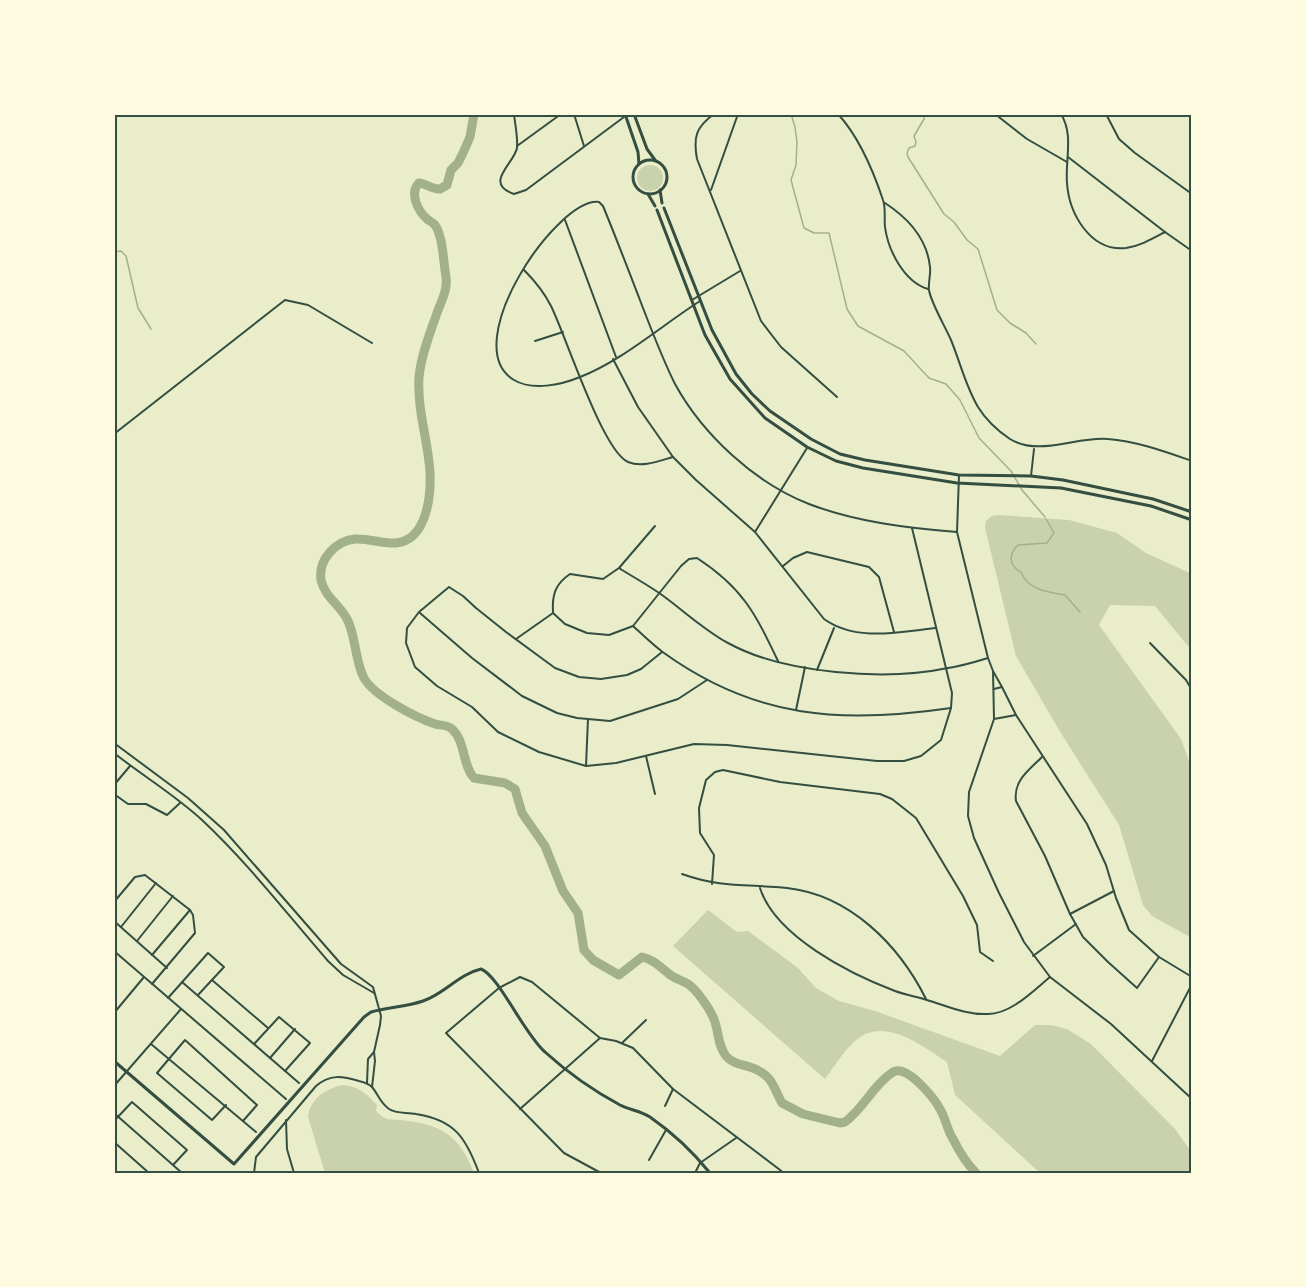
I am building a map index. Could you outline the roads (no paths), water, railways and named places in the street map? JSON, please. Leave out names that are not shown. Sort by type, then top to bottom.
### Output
[{"type":"street","points":[[514,114],[517,146]]},
{"type":"street","points":[[561,114],[517,146],[501,177],[504,189],[514,194],[526,190],[626,114],[638,152],[639,164],[634,172],[634,182],[639,190],[648,194],[656,206]]},
{"type":"street","points":[[574,114],[584,146]]},
{"type":"street","points":[[634,114],[647,149],[656,162]]},
{"type":"street","points":[[714,114],[699,128],[695,138],[700,168],[711,190],[761,321],[781,348],[837,397]]},
{"type":"street","points":[[711,190],[738,114]]},
{"type":"street","points":[[838,114],[859,144],[885,203],[885,226],[890,248],[909,277],[918,285],[929,289]]},
{"type":"street","points":[[995,114],[1027,139],[1051,155],[1067,162]]},
{"type":"street","points":[[1061,114],[1067,128],[1066,182],[1076,218],[1090,236],[1098,243],[1127,248],[1146,242],[1165,232]]},
{"type":"street","points":[[1106,114],[1119,139],[1192,194]]},
{"type":"street","points":[[1068,157],[1192,251]]},
{"type":"street","points":[[639,164],[647,161],[656,162],[662,165],[666,175],[666,182],[660,190],[648,194]]},
{"type":"street","points":[[660,190],[662,203]]},
{"type":"street","points":[[740,271],[653,333],[579,378],[541,386],[521,384],[506,376],[498,361],[497,330],[512,287],[552,231],[588,203],[599,202],[603,206],[653,333],[675,384],[707,431],[747,467],[781,490],[809,504],[877,523],[957,532]]},
{"type":"street","points":[[885,203],[905,217],[922,240],[930,264],[929,289],[978,408],[1011,440],[1034,447],[1080,440],[1108,439],[1124,441],[1192,461]]},
{"type":"street","points":[[664,208],[712,330],[736,374],[770,411],[811,439],[840,454],[865,460],[959,475],[1018,475],[1093,485],[1153,499],[1192,512]]},
{"type":"street","points":[[657,210],[705,335],[730,379],[765,418],[807,447],[836,461],[863,468],[957,483],[1061,488],[1151,506],[1192,520]]},
{"type":"street","points":[[565,220],[615,358],[638,407],[673,457],[755,532],[813,607],[834,627],[854,633],[936,628]]},
{"type":"street","points":[[524,270],[541,289],[563,332],[579,378],[611,443],[621,457],[635,464],[673,457]]},
{"type":"street","points":[[114,435],[285,300],[308,305],[372,343]]},
{"type":"street","points":[[535,341],[563,332]]},
{"type":"street","points":[[755,532],[807,447]]},
{"type":"street","points":[[1031,476],[1034,447]]},
{"type":"street","points":[[959,475],[957,532],[993,671],[1016,715],[1087,824],[1106,865],[1130,930],[1159,957],[1192,977]]},
{"type":"street","points":[[655,526],[619,568],[603,579],[570,574],[560,581],[552,596],[553,613],[565,624],[587,633],[609,635],[633,626],[681,566],[688,559],[697,558],[720,573],[738,590],[757,618],[778,661]]},
{"type":"street","points":[[662,652],[641,669],[627,675],[601,679],[579,677],[555,668],[449,587],[419,612],[407,628],[406,643],[415,667],[437,686],[472,707],[498,732],[539,752],[586,766],[616,763],[694,744],[727,745],[877,761],[904,761],[921,756],[940,740],[951,708],[952,693],[912,528]]},
{"type":"street","points":[[783,566],[793,558],[807,552],[869,567],[879,577],[894,632]]},
{"type":"street","points":[[619,568],[660,594],[703,628],[728,644],[751,654],[778,661],[817,670],[876,674],[947,669],[988,658]]},
{"type":"street","points":[[419,612],[472,658],[522,696],[557,713],[577,718],[610,721],[678,699],[707,680]]},
{"type":"street","points":[[516,639],[553,613]]},
{"type":"street","points":[[633,626],[662,652],[707,680],[766,705],[809,713],[874,716],[951,708]]},
{"type":"street","points":[[817,670],[834,627]]},
{"type":"street","points":[[1150,643],[1186,680],[1192,690]]},
{"type":"street","points":[[796,710],[805,667]]},
{"type":"street","points":[[993,671],[994,719],[969,792],[968,816],[974,838],[999,893],[1033,956],[1050,977],[1111,1024],[1192,1100]]},
{"type":"street","points":[[994,689],[1002,687]]},
{"type":"street","points":[[994,719],[1016,715]]},
{"type":"street","points":[[586,766],[588,719]]},
{"type":"street","points":[[114,743],[188,798],[224,830],[333,956],[373,987],[378,1001],[380,1025],[374,1052],[372,1087]]},
{"type":"street","points":[[114,753],[201,819],[250,870],[334,968],[368,992],[375,994]]},
{"type":"street","points":[[646,756],[655,794]]},
{"type":"street","points":[[1042,757],[1017,783],[1015,792],[1017,801],[1045,856],[1070,914],[1083,936],[1137,988],[1159,957]]},
{"type":"street","points":[[114,785],[130,765]]},
{"type":"street","points":[[712,884],[714,855],[700,833],[699,808],[706,780],[715,772],[723,770],[780,782],[880,794],[892,799],[916,818],[963,896],[977,925],[980,952],[993,961]]},
{"type":"street","points":[[114,794],[128,804],[146,804],[167,815],[180,803]]},
{"type":"street","points":[[682,874],[712,884],[788,888],[816,896],[844,908],[868,923],[906,963],[926,1000]]},
{"type":"street","points":[[114,902],[135,877],[145,875],[190,910],[193,915],[195,933],[152,984]]},
{"type":"street","points":[[121,927],[156,883]]},
{"type":"street","points":[[760,888],[765,902],[777,918],[798,937],[831,960],[896,991],[968,1012],[988,1014],[1000,1012],[1027,997],[1050,977]]},
{"type":"street","points":[[1070,914],[1114,891]]},
{"type":"street","points":[[114,893],[118,897]]},
{"type":"street","points":[[137,941],[173,896]]},
{"type":"street","points":[[152,955],[190,910]]},
{"type":"street","points":[[114,921],[167,968]]},
{"type":"street","points":[[1033,956],[1076,924]]},
{"type":"street","points":[[114,951],[286,1099]]},
{"type":"street","points":[[168,998],[208,953],[224,967],[198,995]]},
{"type":"street","points":[[114,1061],[234,1164],[359,1022],[371,1012],[423,1001],[439,994],[464,975],[481,969],[486,971],[499,988],[532,1040],[602,1095],[623,1107],[644,1113],[689,1148],[710,1173]]},
{"type":"street","points":[[601,1173],[564,1153],[446,1033],[499,988],[520,977],[532,982],[600,1038],[633,1048],[673,1089],[784,1173]]},
{"type":"street","points":[[115,1011],[144,978]]},
{"type":"street","points":[[212,980],[268,1028]]},
{"type":"street","points":[[183,982],[299,1083]]},
{"type":"street","points":[[1152,1061],[1192,984]]},
{"type":"street","points":[[114,1086],[181,1009]]},
{"type":"street","points":[[254,1044],[279,1017],[295,1029],[310,1043],[285,1071]]},
{"type":"street","points":[[621,1043],[646,1020]]},
{"type":"street","points":[[270,1058],[295,1029]]},
{"type":"street","points":[[520,1109],[600,1038]]},
{"type":"street","points":[[226,1105],[214,1119],[209,1119],[157,1073],[185,1040],[257,1105],[243,1120]]},
{"type":"street","points":[[151,1044],[256,1132]]},
{"type":"street","points":[[366,1083],[368,1059],[374,1052]]},
{"type":"street","points":[[254,1173],[256,1156],[286,1120],[322,1081],[342,1076],[372,1087],[383,1104],[390,1110],[438,1119],[457,1130],[471,1151],[479,1173]]},
{"type":"street","points":[[665,1106],[673,1089]]},
{"type":"street","points":[[114,1122],[132,1102],[186,1150],[173,1166]]},
{"type":"street","points":[[114,1113],[182,1173]]},
{"type":"street","points":[[286,1120],[287,1149],[294,1173]]},
{"type":"street","points":[[650,1160],[666,1130]]},
{"type":"street","points":[[695,1173],[700,1163],[736,1138]]},
{"type":"street","points":[[114,1142],[149,1173]]},
{"type":"waterway","points":[[474,114],[470,137],[458,163],[451,170],[447,185],[440,189],[419,183],[415,192],[416,202],[421,211],[434,224],[438,232],[446,282],[419,377],[430,472],[425,515],[415,534],[406,540],[391,543],[355,539],[341,543],[329,553],[322,565],[323,586],[348,621],[364,678],[376,692],[406,711],[452,729],[460,740],[467,767],[474,778],[505,783],[515,789],[522,813],[545,846],[563,891],[578,913],[584,950],[593,960],[619,975],[642,957],[688,984],[711,1013],[726,1056],[733,1062],[764,1074],[771,1081],[782,1103],[803,1114],[840,1123],[845,1122],[886,1077],[893,1072],[905,1073],[920,1083],[937,1104],[958,1148],[976,1173]]},
{"type":"waterway","points":[[791,114],[797,142],[796,165],[791,180],[804,228],[814,233],[829,233],[847,309],[858,326],[904,351],[929,378],[946,384],[960,400],[979,438],[1011,471],[1022,490],[1045,517]]},
{"type":"waterway","points":[[924,114],[924,119],[914,136],[915,146],[909,148],[908,157],[944,214],[978,249],[997,310],[1036,344]]},
{"type":"waterway","points":[[114,252],[121,251],[126,256],[138,308],[151,329]]},
{"type":"waterway","points":[[1046,519],[1054,533],[1047,543],[1018,545],[1011,556],[1012,563],[1028,583],[1045,591],[1065,595],[1080,612]]}]
